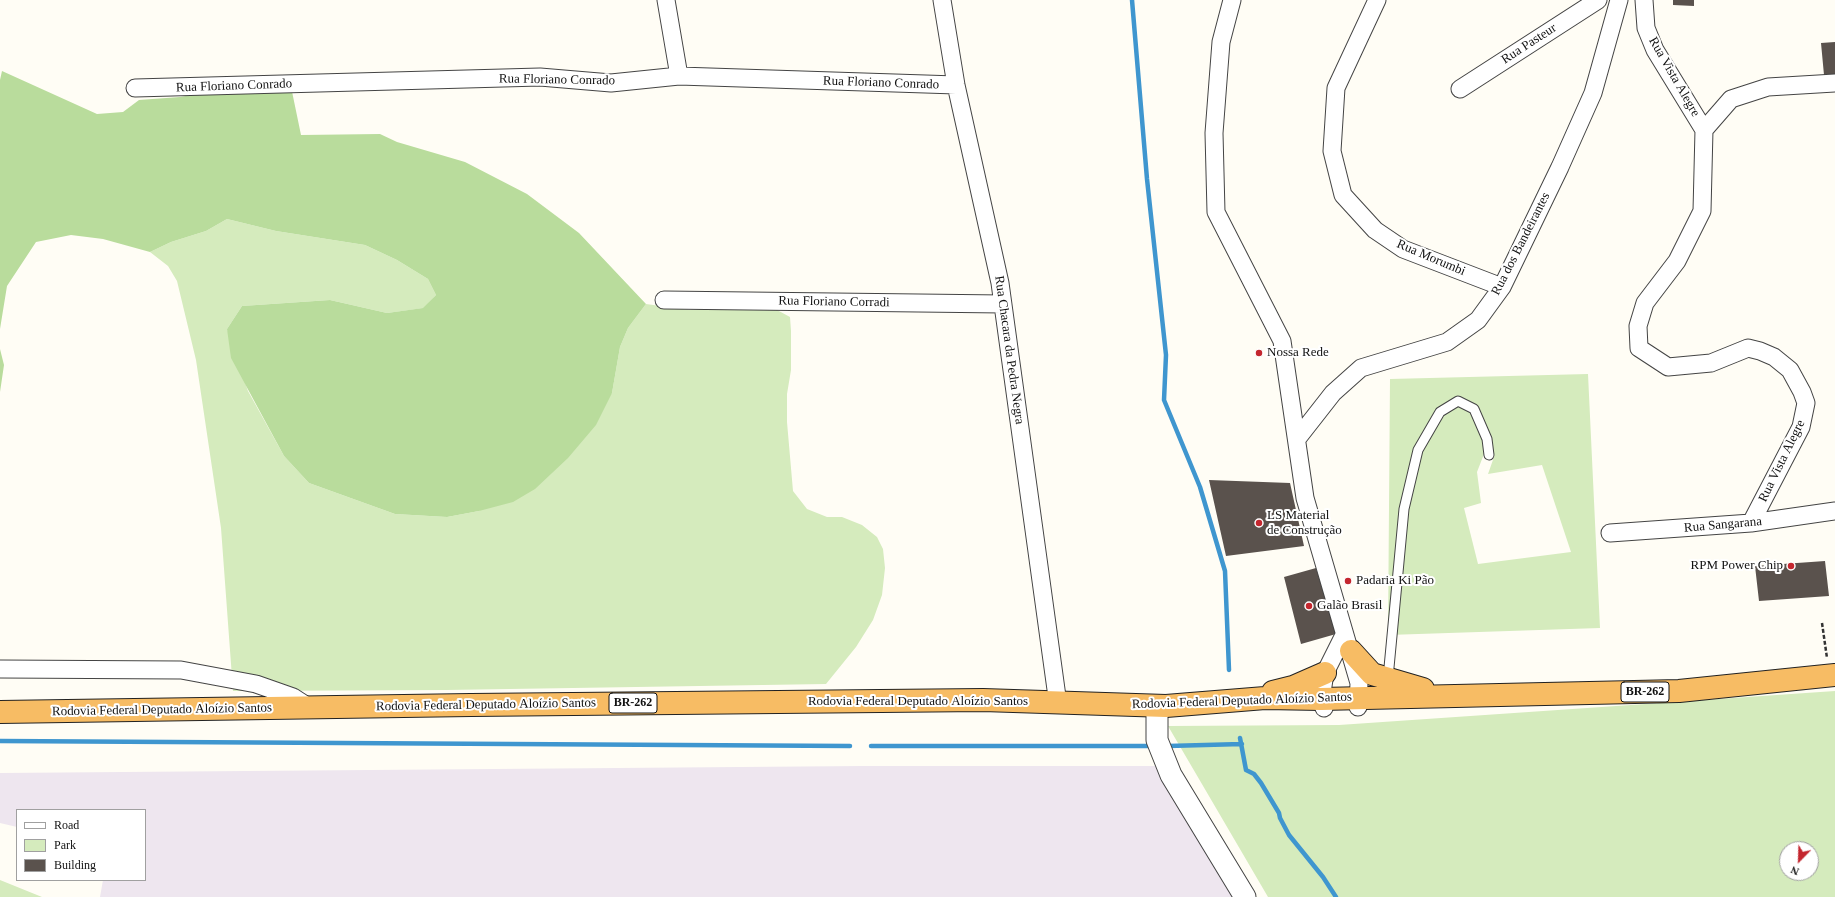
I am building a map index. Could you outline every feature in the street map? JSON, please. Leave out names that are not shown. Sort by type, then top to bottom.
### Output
[{"type":"highway","points":[[1348,643],[1372,674],[1388,680],[1453,696]]},
{"type":"highway","name":"Rodovia Federal Deputado Aloízio Santos","points":[[0,712],[983,700],[1058,704],[1161,706],[1265,698],[1323,703],[1507,694],[1679,691],[1831,670]]},
{"type":"highway","points":[[1239,700],[1293,687],[1325,672]]},
{"type":"highway","points":[[1358,702],[1456,707],[1478,704],[1507,694]]},
{"type":"highway","points":[[1161,706],[1323,703]]},
{"type":"street","points":[[666,0],[679,76]]},
{"type":"street","name":"Rua Chacara da Pedra Negra","points":[[942,0],[956,85],[1003,304],[1058,704]]},
{"type":"street","points":[[1232,0],[1221,42],[1214,133],[1216,212],[1282,341],[1305,498],[1359,683],[1358,702]]},
{"type":"street","name":"Rua Morumbi","points":[[1377,0],[1336,88],[1332,151],[1343,195],[1375,230],[1403,249],[1502,287]]},
{"type":"street","name":"Rua Pasteur","points":[[1460,89],[1598,0]]},
{"type":"street","name":"Rua dos Bandeirantes","points":[[1297,439],[1333,393],[1362,368],[1447,342],[1478,320],[1502,287],[1560,167],[1593,93],[1619,0]]},
{"type":"street","name":"Rua Vista Alegre","points":[[1644,0],[1646,28],[1655,50],[1704,130],[1702,211],[1676,261],[1645,303],[1638,326],[1639,348],[1668,367],[1711,363],[1748,348],[1760,351],[1774,357],[1790,370],[1806,403],[1805,415],[1801,427],[1751,523]]},
{"type":"street","name":"Rua Floriano Conrado","points":[[135,88],[540,77],[611,82],[679,76],[956,85]]},
{"type":"street","name":"Rua Vista Alegre","points":[[1704,130],[1731,99],[1768,87],[1835,83]]},
{"type":"street","name":"Rua Floriano Corradi","points":[[664,300],[1003,304]]},
{"type":"street","name":"Rua Sangarana","points":[[1610,533],[1751,523],[1835,511]]},
{"type":"street","points":[[1323,703],[1325,672],[1348,643]]},
{"type":"street","points":[[0,669],[181,670],[256,684],[293,697],[310,708]]},
{"type":"street","points":[[1161,706],[1157,740],[1171,775],[1246,897]]},
{"type":"lane","points":[[1388,680],[1404,509],[1418,450],[1440,412],[1458,401],[1474,409],[1487,439],[1488,455]]},
{"type":"path","points":[[1822,623],[1831,670]]},
{"type":"shaded area","points":[[863,766],[1162,766],[1238,897],[100,897],[103,881],[146,881],[146,809],[16,809],[16,827],[0,823],[0,773]]},
{"type":"green space","points":[[2,71],[97,114],[123,112],[139,100],[180,97],[289,77],[301,135],[380,134],[397,142],[465,162],[527,194],[579,233],[646,304],[628,328],[620,347],[612,393],[596,425],[568,458],[535,489],[513,502],[479,511],[447,517],[395,514],[309,483],[284,456],[231,358],[227,329],[242,306],[330,300],[387,313],[423,308],[436,295],[428,279],[397,260],[365,245],[276,231],[227,219],[206,231],[171,242],[150,252],[103,239],[71,235],[36,242],[7,286],[0,329],[0,80]]},
{"type":"green space","points":[[227,219],[276,231],[365,245],[397,260],[428,279],[436,295],[424,308],[387,313],[330,300],[242,306],[227,329],[248,391],[284,456],[309,483],[395,514],[447,517],[479,511],[612,393],[620,347],[628,328],[646,304],[690,310],[766,304],[790,317],[791,370],[787,394],[787,422],[793,491],[807,509],[827,517],[842,517],[862,525],[877,537],[883,549],[885,568],[882,595],[873,620],[856,647],[826,684],[446,690],[233,691],[221,528],[196,360],[177,281],[168,266],[150,252],[171,242],[206,231]]},
{"type":"green space","points":[[0,349],[4,365],[0,392]]},
{"type":"green space","points":[[1588,374],[1600,628],[1388,635],[1390,379]],"holes":[[[1484,454],[1494,457],[1488,474],[1542,465],[1571,552],[1478,564],[1464,508],[1481,503],[1477,472]]]},
{"type":"green space","points":[[1835,691],[1835,897],[1268,897],[1168,726],[1339,725]]},
{"type":"green space","points":[[0,880],[42,897],[0,897]]},
{"type":"building","points":[[1673,0],[1694,0],[1694,6],[1673,5]]},
{"type":"building","points":[[1835,42],[1835,75],[1824,75],[1821,43]]},
{"type":"building","name":"LS Material de Construção","points":[[1209,480],[1290,483],[1304,546],[1226,556]]},
{"type":"building","points":[[1825,561],[1829,596],[1759,601],[1755,566]]},
{"type":"building","name":"Galão Brasil","points":[[1316,568],[1336,634],[1301,644],[1284,577]]},
{"type":"waterway","points":[[1132,0],[1147,179],[1166,355],[1164,400],[1200,487],[1225,571],[1229,670]]},
{"type":"waterway","points":[[1240,738],[1246,770],[1254,774],[1261,783],[1279,813],[1289,835],[1323,877],[1336,897]]},
{"type":"waterway","points":[[0,741],[850,746]]},
{"type":"waterway","points":[[1168,746],[1242,744]]},
{"type":"waterway","points":[[871,746],[1152,746]]},
{"type":"place","name":"Nossa Rede","points":[[1259,353]]},
{"type":"place","name":"LS Material de Construção","points":[[1259,523]]},
{"type":"place","name":"RPM Power Chip","points":[[1791,566]]},
{"type":"place","name":"Padaria Ki Pão","points":[[1348,581]]},
{"type":"place","name":"Galão Brasil","points":[[1309,606]]}]
